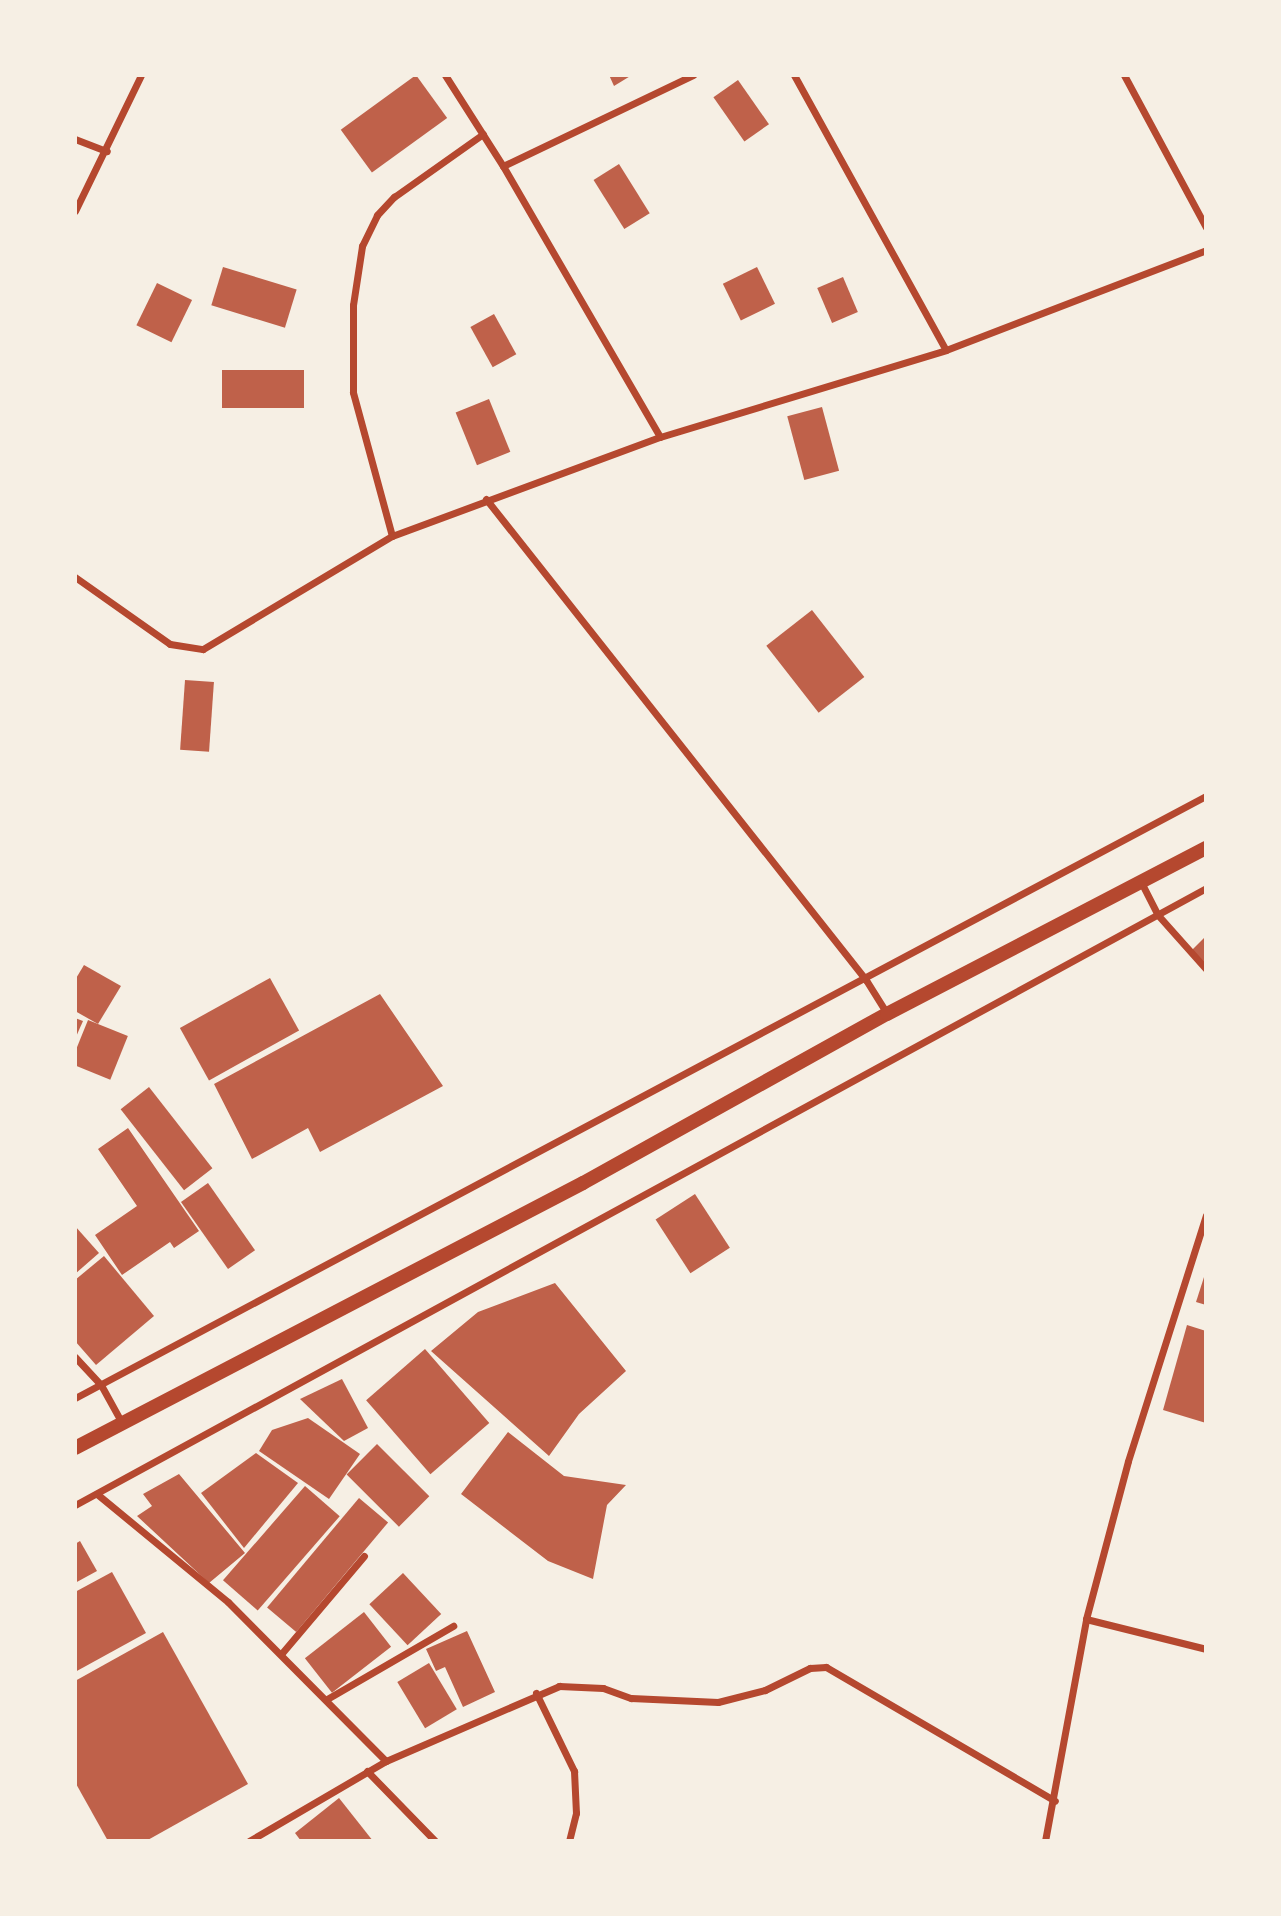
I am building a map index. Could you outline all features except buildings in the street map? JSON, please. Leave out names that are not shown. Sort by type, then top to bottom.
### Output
[{"type":"main road","points":[[75,1448],[583,1183],[887,1014],[1206,848]]},
{"type":"street","points":[[75,211],[107,151],[141,75]]},
{"type":"street","points":[[445,75],[503,166],[660,437]]},
{"type":"street","points":[[503,166],[693,75]]},
{"type":"street","points":[[794,75],[946,350]]},
{"type":"street","points":[[1124,75],[1206,227]]},
{"type":"street","points":[[392,536],[353,392],[353,305],[362,247],[377,215],[394,197],[483,134]]},
{"type":"street","points":[[75,139],[107,151]]},
{"type":"street","points":[[75,577],[170,644],[203,649],[392,536],[486,499],[660,437],[946,350],[1206,250]]},
{"type":"street","points":[[486,499],[866,980],[887,1014]]},
{"type":"street","points":[[75,1398],[866,980],[1206,796]]},
{"type":"street","points":[[1141,882],[1157,914],[1206,969]]},
{"type":"street","points":[[75,1505],[1206,888]]},
{"type":"street","points":[[1045,1841],[1055,1801],[1086,1619],[1128,1461],[1206,1215]]},
{"type":"street","points":[[75,1357],[101,1385],[122,1423]]},
{"type":"street","points":[[97,1494],[181,1561],[282,1653],[386,1761]]},
{"type":"street","points":[[282,1653],[364,1556]]},
{"type":"street","points":[[1086,1619],[1206,1649]]},
{"type":"street","points":[[327,1699],[453,1626]]},
{"type":"street","points":[[249,1841],[386,1761],[537,1693],[559,1686],[603,1688],[631,1698],[718,1702],[765,1690],[810,1668],[825,1667],[1055,1801]]},
{"type":"street","points":[[537,1693],[574,1771],[576,1813],[569,1841]]},
{"type":"street","points":[[367,1772],[435,1841]]}]
